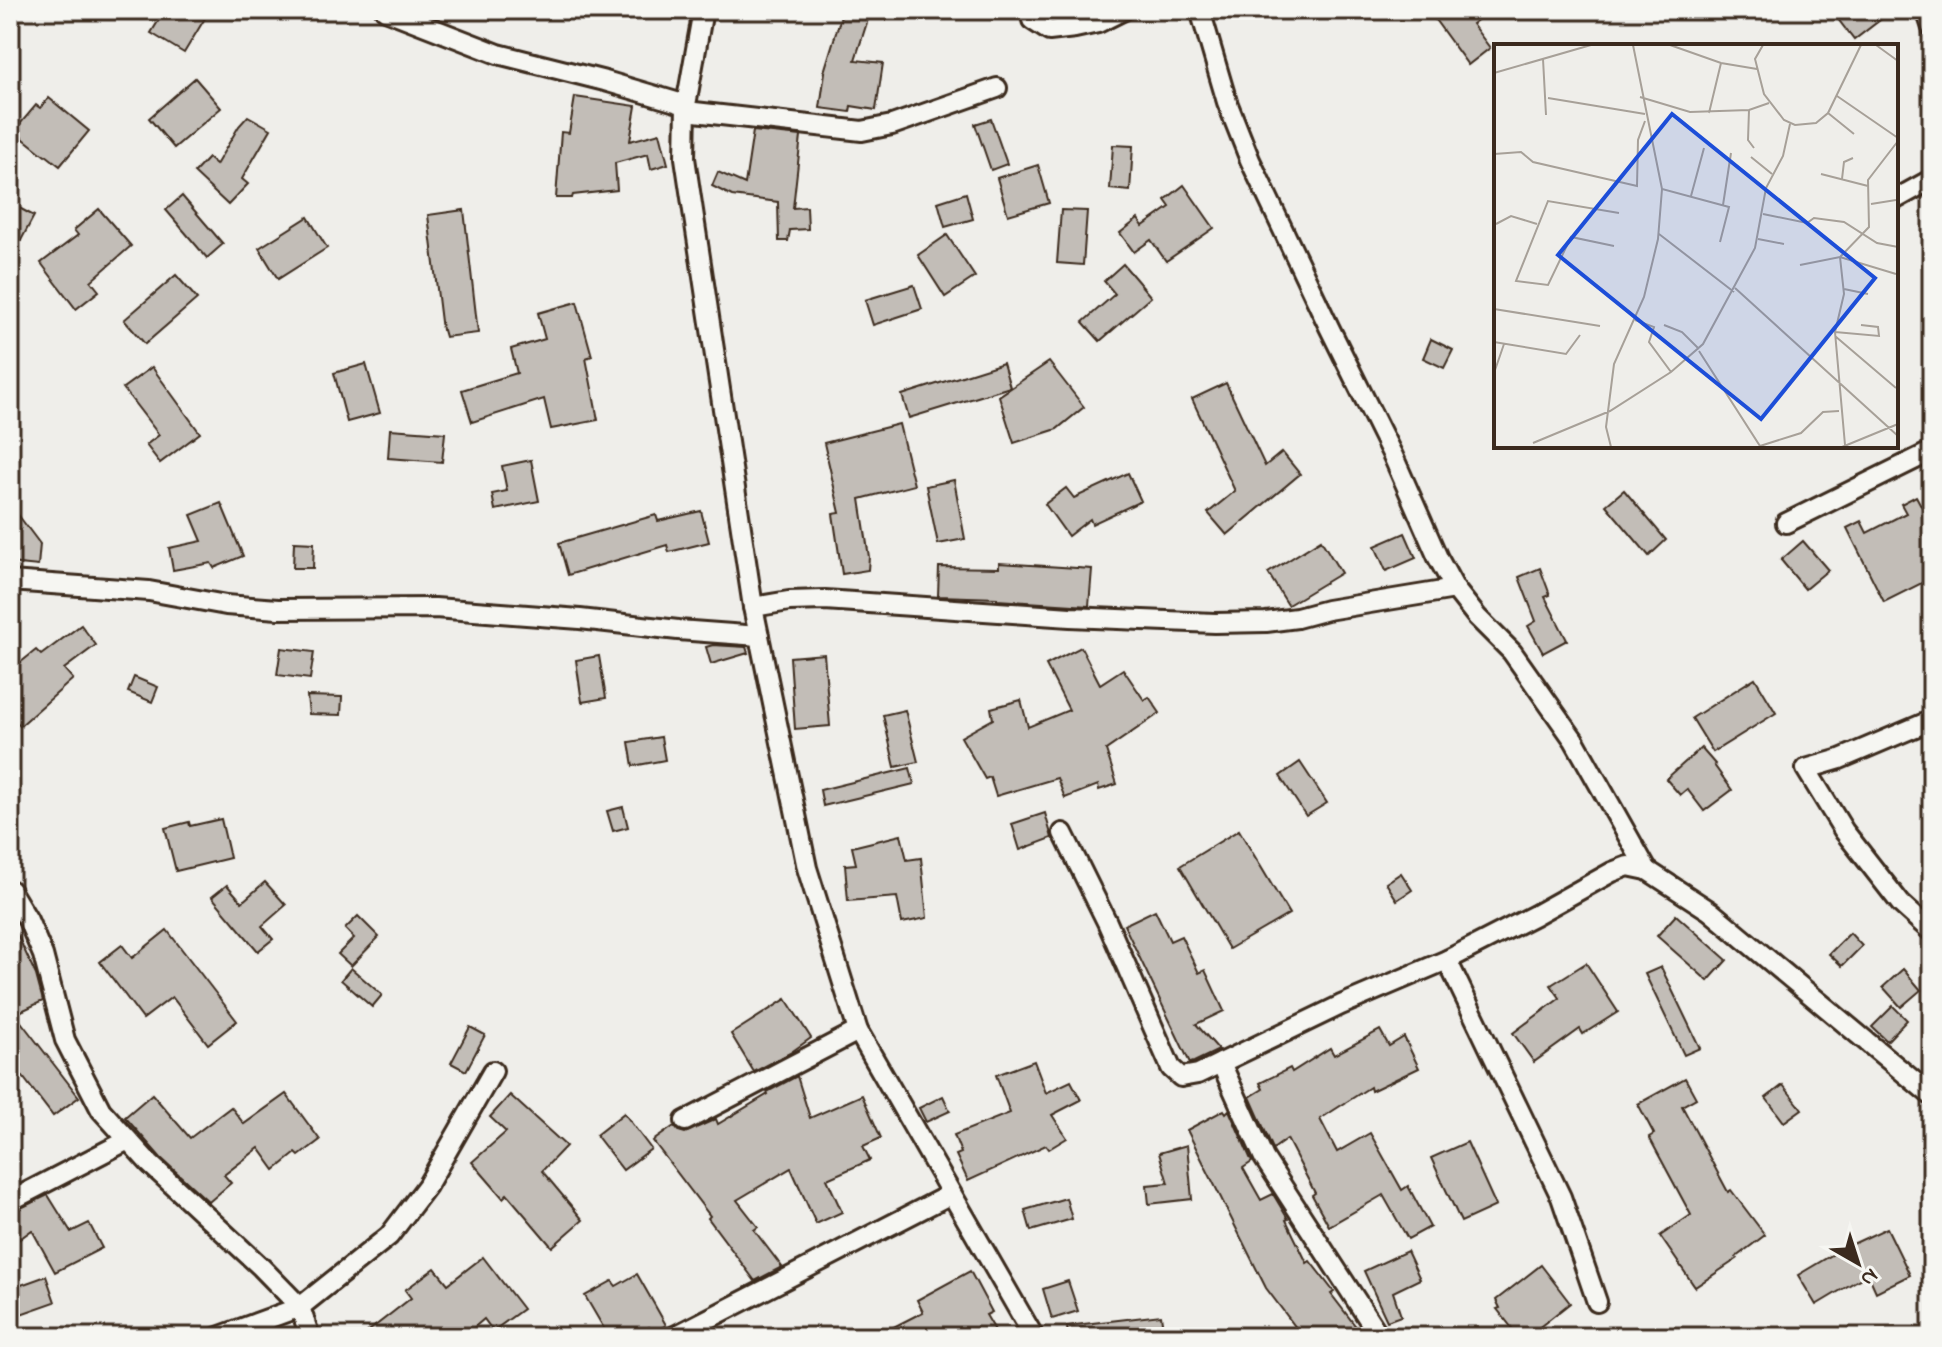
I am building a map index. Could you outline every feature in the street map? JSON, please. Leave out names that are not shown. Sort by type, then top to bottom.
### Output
[{"type":"street","points":[[385,10],[498,54],[605,81],[686,108],[862,131],[892,125],[997,88]]},
{"type":"street","points":[[703,10],[686,108],[685,158],[753,607],[807,868],[858,1031],[1034,1337]]},
{"type":"street","points":[[1030,10],[1032,20],[1049,31],[1098,23],[1124,10]]},
{"type":"street","points":[[1200,10],[1227,102],[1250,160],[1393,456],[1438,558],[1455,589],[1477,617],[1512,652],[1574,740],[1647,870]]},
{"type":"street","points":[[1926,10],[1932,28]]},
{"type":"street","points":[[1898,198],[1932,179]]},
{"type":"street","points":[[1786,523],[1932,451]]},
{"type":"street","points":[[10,581],[149,591],[226,605],[278,609],[435,608],[759,636]]},
{"type":"street","points":[[753,607],[789,601],[825,600],[1070,617],[1266,622],[1455,589]]},
{"type":"street","points":[[1932,720],[1840,759],[1806,769],[1854,843],[1901,904],[1932,932]]},
{"type":"street","points":[[1063,833],[1107,922],[1171,1068],[1181,1077],[1198,1074],[1341,1005],[1447,960],[1628,866],[1647,870],[1710,911],[1932,1096]]},
{"type":"street","points":[[10,890],[28,920],[43,955],[65,1040],[101,1110],[150,1164],[300,1307],[310,1337]]},
{"type":"street","points":[[1447,960],[1561,1197],[1597,1302]]},
{"type":"street","points":[[685,1121],[858,1031]]},
{"type":"street","points":[[1221,1063],[1264,1158],[1380,1337]]},
{"type":"street","points":[[218,1337],[300,1307],[389,1236],[427,1186],[493,1071]]},
{"type":"street","points":[[10,1201],[128,1140]]},
{"type":"street","points":[[673,1337],[951,1194]]},
{"type":"building","points":[[165,10],[210,10],[184,53],[151,33]]},
{"type":"building","points":[[843,10],[871,10],[855,60],[883,63],[876,110],[851,106],[850,112],[820,108],[824,72]]},
{"type":"building","points":[[1428,10],[1491,10],[1472,24],[1490,48],[1468,65]]},
{"type":"building","points":[[1831,10],[1893,10],[1854,40]]},
{"type":"building","points":[[195,78],[221,108],[174,148],[149,118]]},
{"type":"building","points":[[575,97],[636,106],[630,141],[660,133],[668,164],[651,169],[648,154],[615,163],[617,190],[556,198],[561,132],[569,133]]},
{"type":"building","points":[[49,98],[89,131],[60,166],[14,131],[36,105],[40,108]]},
{"type":"building","points":[[248,116],[271,129],[242,179],[248,184],[228,205],[194,173],[208,158],[216,165]]},
{"type":"building","points":[[991,119],[1007,164],[991,170],[975,124]]},
{"type":"building","points":[[753,131],[801,136],[793,208],[807,207],[808,229],[790,230],[788,241],[779,241],[778,202],[732,196],[712,186],[718,172],[745,184]]},
{"type":"building","points":[[1113,145],[1133,146],[1130,191],[1110,189]]},
{"type":"building","points":[[1038,165],[1049,203],[1008,215],[997,178]]},
{"type":"building","points":[[1184,185],[1214,228],[1166,261],[1151,240],[1134,252],[1120,233],[1138,219],[1143,226],[1170,207],[1165,200]]},
{"type":"building","points":[[966,193],[973,219],[945,227],[938,202]]},
{"type":"building","points":[[182,196],[223,244],[207,258],[166,210]]},
{"type":"building","points":[[10,203],[34,216],[10,261]]},
{"type":"building","points":[[99,209],[131,246],[91,281],[99,291],[76,309],[41,263],[78,235],[74,230]]},
{"type":"building","points":[[464,210],[478,333],[445,337],[428,215]]},
{"type":"building","points":[[1061,210],[1087,211],[1083,265],[1057,263]]},
{"type":"building","points":[[308,217],[327,248],[278,279],[259,248]]},
{"type":"building","points":[[947,235],[975,277],[945,297],[918,255]]},
{"type":"building","points":[[1123,264],[1151,297],[1100,341],[1083,322],[1115,294],[1104,281]]},
{"type":"building","points":[[176,275],[197,299],[145,344],[124,320]]},
{"type":"building","points":[[914,285],[922,309],[873,325],[865,300]]},
{"type":"building","points":[[577,302],[592,356],[586,358],[598,420],[551,429],[544,399],[472,422],[462,390],[517,373],[511,349],[545,339],[538,313]]},
{"type":"building","points":[[1431,339],[1453,350],[1444,368],[1423,358]]},
{"type":"building","points":[[1049,362],[1084,407],[1057,429],[1014,443],[999,396]]},
{"type":"building","points":[[1003,363],[1010,387],[909,418],[902,395]]},
{"type":"building","points":[[366,364],[380,413],[347,422],[334,373]]},
{"type":"building","points":[[152,367],[200,433],[160,463],[146,445],[159,435],[123,388]]},
{"type":"building","points":[[1226,383],[1265,466],[1282,452],[1300,474],[1227,535],[1208,513],[1235,491],[1192,399]]},
{"type":"building","points":[[899,424],[914,485],[860,499],[869,557],[868,570],[842,574],[833,514],[840,513],[824,443]]},
{"type":"building","points":[[390,429],[445,433],[442,462],[388,458]]},
{"type":"building","points":[[531,460],[539,501],[495,510],[492,494],[507,491],[502,466]]},
{"type":"building","points":[[1128,473],[1141,501],[1092,524],[1090,519],[1068,536],[1045,504],[1066,488],[1074,498]]},
{"type":"building","points":[[954,480],[965,539],[938,544],[926,486]]},
{"type":"building","points":[[1624,490],[1666,540],[1649,556],[1606,505]]},
{"type":"building","points":[[1916,496],[1923,509],[1932,504],[1932,578],[1884,602],[1847,528],[1861,521],[1867,533],[1906,513],[1901,504]]},
{"type":"building","points":[[221,503],[243,556],[214,568],[211,563],[173,570],[169,548],[202,541],[191,515]]},
{"type":"building","points":[[10,504],[40,544],[38,566],[10,563]]},
{"type":"building","points":[[701,511],[709,542],[669,552],[667,545],[568,575],[559,543],[656,515],[658,521]]},
{"type":"building","points":[[1405,533],[1416,558],[1386,571],[1375,546]]},
{"type":"building","points":[[1321,540],[1341,573],[1288,605],[1268,573]]},
{"type":"building","points":[[1803,541],[1828,570],[1805,589],[1781,560]]},
{"type":"building","points":[[294,542],[314,543],[313,568],[293,568]]},
{"type":"building","points":[[999,563],[1092,569],[1089,606],[938,596],[939,567],[999,568]]},
{"type":"building","points":[[1540,568],[1550,595],[1545,597],[1567,640],[1543,653],[1528,626],[1536,621],[1519,577]]},
{"type":"building","points":[[81,625],[96,645],[64,669],[73,679],[20,726],[10,714],[10,671],[36,650],[41,655]]},
{"type":"building","points":[[706,647],[746,647],[748,653],[711,664]]},
{"type":"building","points":[[1081,647],[1100,684],[1123,669],[1144,700],[1149,697],[1160,713],[1106,750],[1117,784],[1099,790],[1098,785],[1065,798],[1057,778],[996,796],[990,777],[985,779],[961,737],[993,719],[991,708],[1021,700],[1028,727],[1069,710],[1046,665]]},
{"type":"building","points":[[281,648],[314,652],[310,679],[277,675]]},
{"type":"building","points":[[824,654],[830,726],[795,729],[790,657]]},
{"type":"building","points":[[599,656],[606,698],[582,702],[576,660]]},
{"type":"building","points":[[134,677],[158,687],[152,702],[128,692]]},
{"type":"building","points":[[1755,678],[1776,713],[1713,752],[1692,718]]},
{"type":"building","points":[[307,696],[342,697],[341,715],[309,714]]},
{"type":"building","points":[[905,710],[918,762],[895,767],[883,715]]},
{"type":"building","points":[[661,737],[665,760],[633,766],[629,742]]},
{"type":"building","points":[[1701,748],[1732,790],[1704,811],[1687,789],[1680,795],[1666,779]]},
{"type":"building","points":[[1300,762],[1327,803],[1306,816],[1280,776]]},
{"type":"building","points":[[910,768],[914,784],[823,806],[820,790]]},
{"type":"building","points":[[623,807],[628,827],[613,831],[607,811]]},
{"type":"building","points":[[1045,813],[1052,838],[1020,850],[1012,824]]},
{"type":"building","points":[[221,819],[230,858],[176,871],[165,828]]},
{"type":"building","points":[[1239,830],[1289,914],[1229,949],[1180,866]]},
{"type":"building","points":[[901,835],[907,860],[921,858],[927,918],[902,923],[897,897],[848,901],[845,865],[856,864],[852,847]]},
{"type":"building","points":[[1401,873],[1412,890],[1397,900],[1386,883]]},
{"type":"building","points":[[265,882],[286,905],[262,926],[273,939],[258,951],[212,897],[227,885],[242,902]]},
{"type":"building","points":[[1155,910],[1170,941],[1181,936],[1199,973],[1205,970],[1224,1011],[1196,1024],[1219,1050],[1190,1063],[1124,925]]},
{"type":"building","points":[[1676,915],[1727,960],[1708,981],[1657,936]]},
{"type":"building","points":[[358,916],[379,937],[351,966],[338,954],[354,938],[345,929]]},
{"type":"building","points":[[10,919],[36,975],[43,1001],[15,1014],[79,1097],[53,1116],[10,1060]]},
{"type":"building","points":[[167,930],[237,1021],[208,1044],[172,997],[143,1019],[100,962],[122,945],[132,958]]},
{"type":"building","points":[[1850,933],[1862,946],[1842,966],[1829,954]]},
{"type":"building","points":[[1586,963],[1618,1012],[1583,1034],[1580,1029],[1534,1062],[1513,1033],[1560,998],[1551,985]]},
{"type":"building","points":[[1661,967],[1700,1048],[1684,1055],[1645,974]]},
{"type":"building","points":[[351,968],[382,995],[372,1007],[341,980]]},
{"type":"building","points":[[1903,969],[1921,990],[1901,1007],[1883,987]]},
{"type":"building","points":[[786,999],[811,1038],[754,1072],[731,1034]]},
{"type":"building","points":[[1893,1006],[1907,1020],[1887,1041],[1872,1027]]},
{"type":"building","points":[[470,1027],[485,1035],[466,1071],[451,1063]]},
{"type":"building","points":[[1380,1030],[1389,1046],[1404,1037],[1419,1068],[1371,1091],[1370,1087],[1320,1119],[1337,1152],[1370,1133],[1402,1190],[1408,1186],[1430,1227],[1408,1239],[1383,1195],[1329,1226],[1287,1139],[1273,1149],[1250,1097],[1263,1089],[1260,1083],[1290,1068],[1292,1072],[1330,1048],[1334,1055]]},
{"type":"building","points":[[1034,1061],[1046,1093],[1071,1081],[1081,1100],[1052,1115],[1067,1138],[1049,1149],[1046,1145],[968,1181],[956,1155],[961,1153],[954,1135],[1010,1113],[996,1075]]},
{"type":"building","points":[[797,1076],[810,1118],[862,1095],[881,1138],[863,1146],[870,1160],[827,1179],[842,1212],[816,1224],[791,1168],[737,1200],[758,1227],[754,1230],[782,1267],[755,1281],[653,1141],[674,1126],[685,1133],[716,1119],[718,1124]]},
{"type":"building","points":[[1685,1078],[1696,1098],[1682,1106],[1728,1192],[1731,1190],[1765,1235],[1737,1259],[1695,1287],[1660,1236],[1691,1215],[1649,1137],[1654,1134],[1638,1104]]},
{"type":"building","points":[[1783,1085],[1802,1109],[1784,1122],[1766,1098]]},
{"type":"building","points":[[152,1094],[190,1138],[231,1107],[244,1124],[286,1094],[320,1140],[299,1156],[296,1153],[275,1170],[259,1148],[224,1175],[231,1183],[209,1202],[161,1158],[125,1117]]},
{"type":"building","points":[[510,1095],[566,1146],[542,1171],[583,1220],[552,1247],[507,1194],[503,1198],[472,1162],[506,1132],[490,1117]]},
{"type":"building","points":[[943,1096],[950,1111],[926,1122],[919,1108]]},
{"type":"building","points":[[1224,1110],[1226,1113],[1229,1110],[1252,1162],[1243,1168],[1261,1200],[1273,1194],[1288,1219],[1307,1263],[1310,1261],[1334,1292],[1331,1294],[1364,1337],[1303,1337],[1266,1288],[1187,1130]]},
{"type":"building","points":[[624,1113],[651,1149],[623,1170],[596,1135]]},
{"type":"building","points":[[1467,1142],[1496,1206],[1461,1222],[1431,1158]]},
{"type":"building","points":[[1187,1145],[1192,1199],[1149,1204],[1147,1185],[1168,1183],[1159,1153]]},
{"type":"building","points":[[48,1195],[71,1232],[89,1223],[102,1248],[55,1272],[32,1230],[10,1246],[10,1213]]},
{"type":"building","points":[[1066,1198],[1072,1219],[1031,1231],[1025,1210]]},
{"type":"building","points":[[1887,1228],[1910,1275],[1876,1292],[1868,1274],[1816,1305],[1798,1275],[1842,1249]]},
{"type":"building","points":[[1407,1251],[1420,1279],[1393,1292],[1401,1316],[1387,1321],[1364,1271]]},
{"type":"building","points":[[483,1257],[523,1309],[493,1331],[484,1319],[463,1337],[361,1337],[411,1298],[405,1290],[435,1268],[448,1284]]},
{"type":"building","points":[[1541,1265],[1570,1303],[1527,1337],[1519,1337],[1497,1309],[1500,1308],[1496,1300]]},
{"type":"building","points":[[970,1271],[992,1312],[986,1315],[999,1337],[874,1337],[923,1312],[917,1300]]},
{"type":"building","points":[[637,1274],[666,1325],[653,1333],[649,1327],[631,1337],[609,1337],[585,1296],[612,1281],[616,1286]]},
{"type":"building","points":[[46,1276],[55,1302],[15,1316],[10,1289]]},
{"type":"building","points":[[1068,1281],[1078,1311],[1052,1319],[1043,1289]]},
{"type":"building","points":[[1161,1315],[1164,1337],[1068,1337],[1067,1326]]}]
